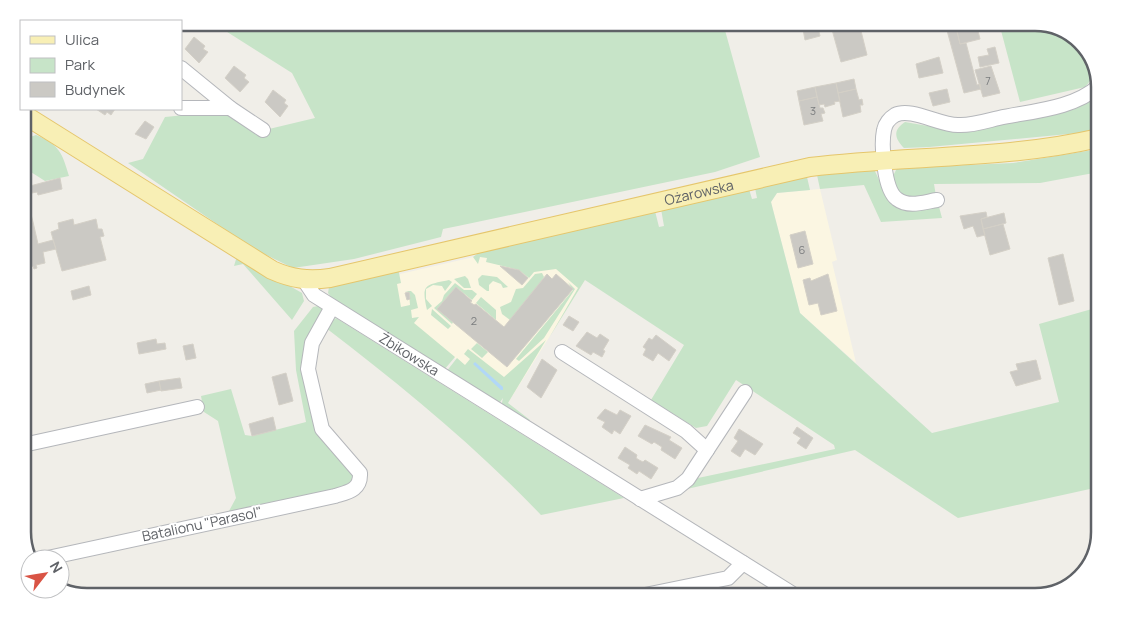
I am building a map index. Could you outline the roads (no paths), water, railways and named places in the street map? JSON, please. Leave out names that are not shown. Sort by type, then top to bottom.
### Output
[{"type":"main road","points":[[31,119],[272,270],[286,276],[304,280]]},
{"type":"main road","name":"Ożarowska","points":[[304,280],[330,278],[810,167],[885,159],[1015,153],[1091,139]]},
{"type":"street","points":[[182,69],[230,108],[263,130]]},
{"type":"street","points":[[937,200],[912,204],[896,198],[888,188],[884,128],[888,121],[896,115],[914,113],[937,122],[959,126],[1064,105],[1091,92]]},
{"type":"street","points":[[182,108],[230,108]]},
{"type":"street","name":"Żbikowska","points":[[304,280],[314,295],[332,307],[783,588]]},
{"type":"street","name":"Batalionu \"Parasol\"","points":[[70,553],[334,496],[359,485],[360,473],[320,425],[308,369],[312,343],[332,307]]},
{"type":"street","points":[[562,352],[686,430],[707,450]]},
{"type":"street","points":[[667,516],[670,499],[677,488],[688,479],[745,392]]},
{"type":"street","points":[[31,443],[196,407]]},
{"type":"street","points":[[640,499],[677,488]]},
{"type":"street","points":[[679,588],[728,578],[743,563]]},
{"type":"water","points":[[475,362],[503,387],[503,390],[473,364]]}]
